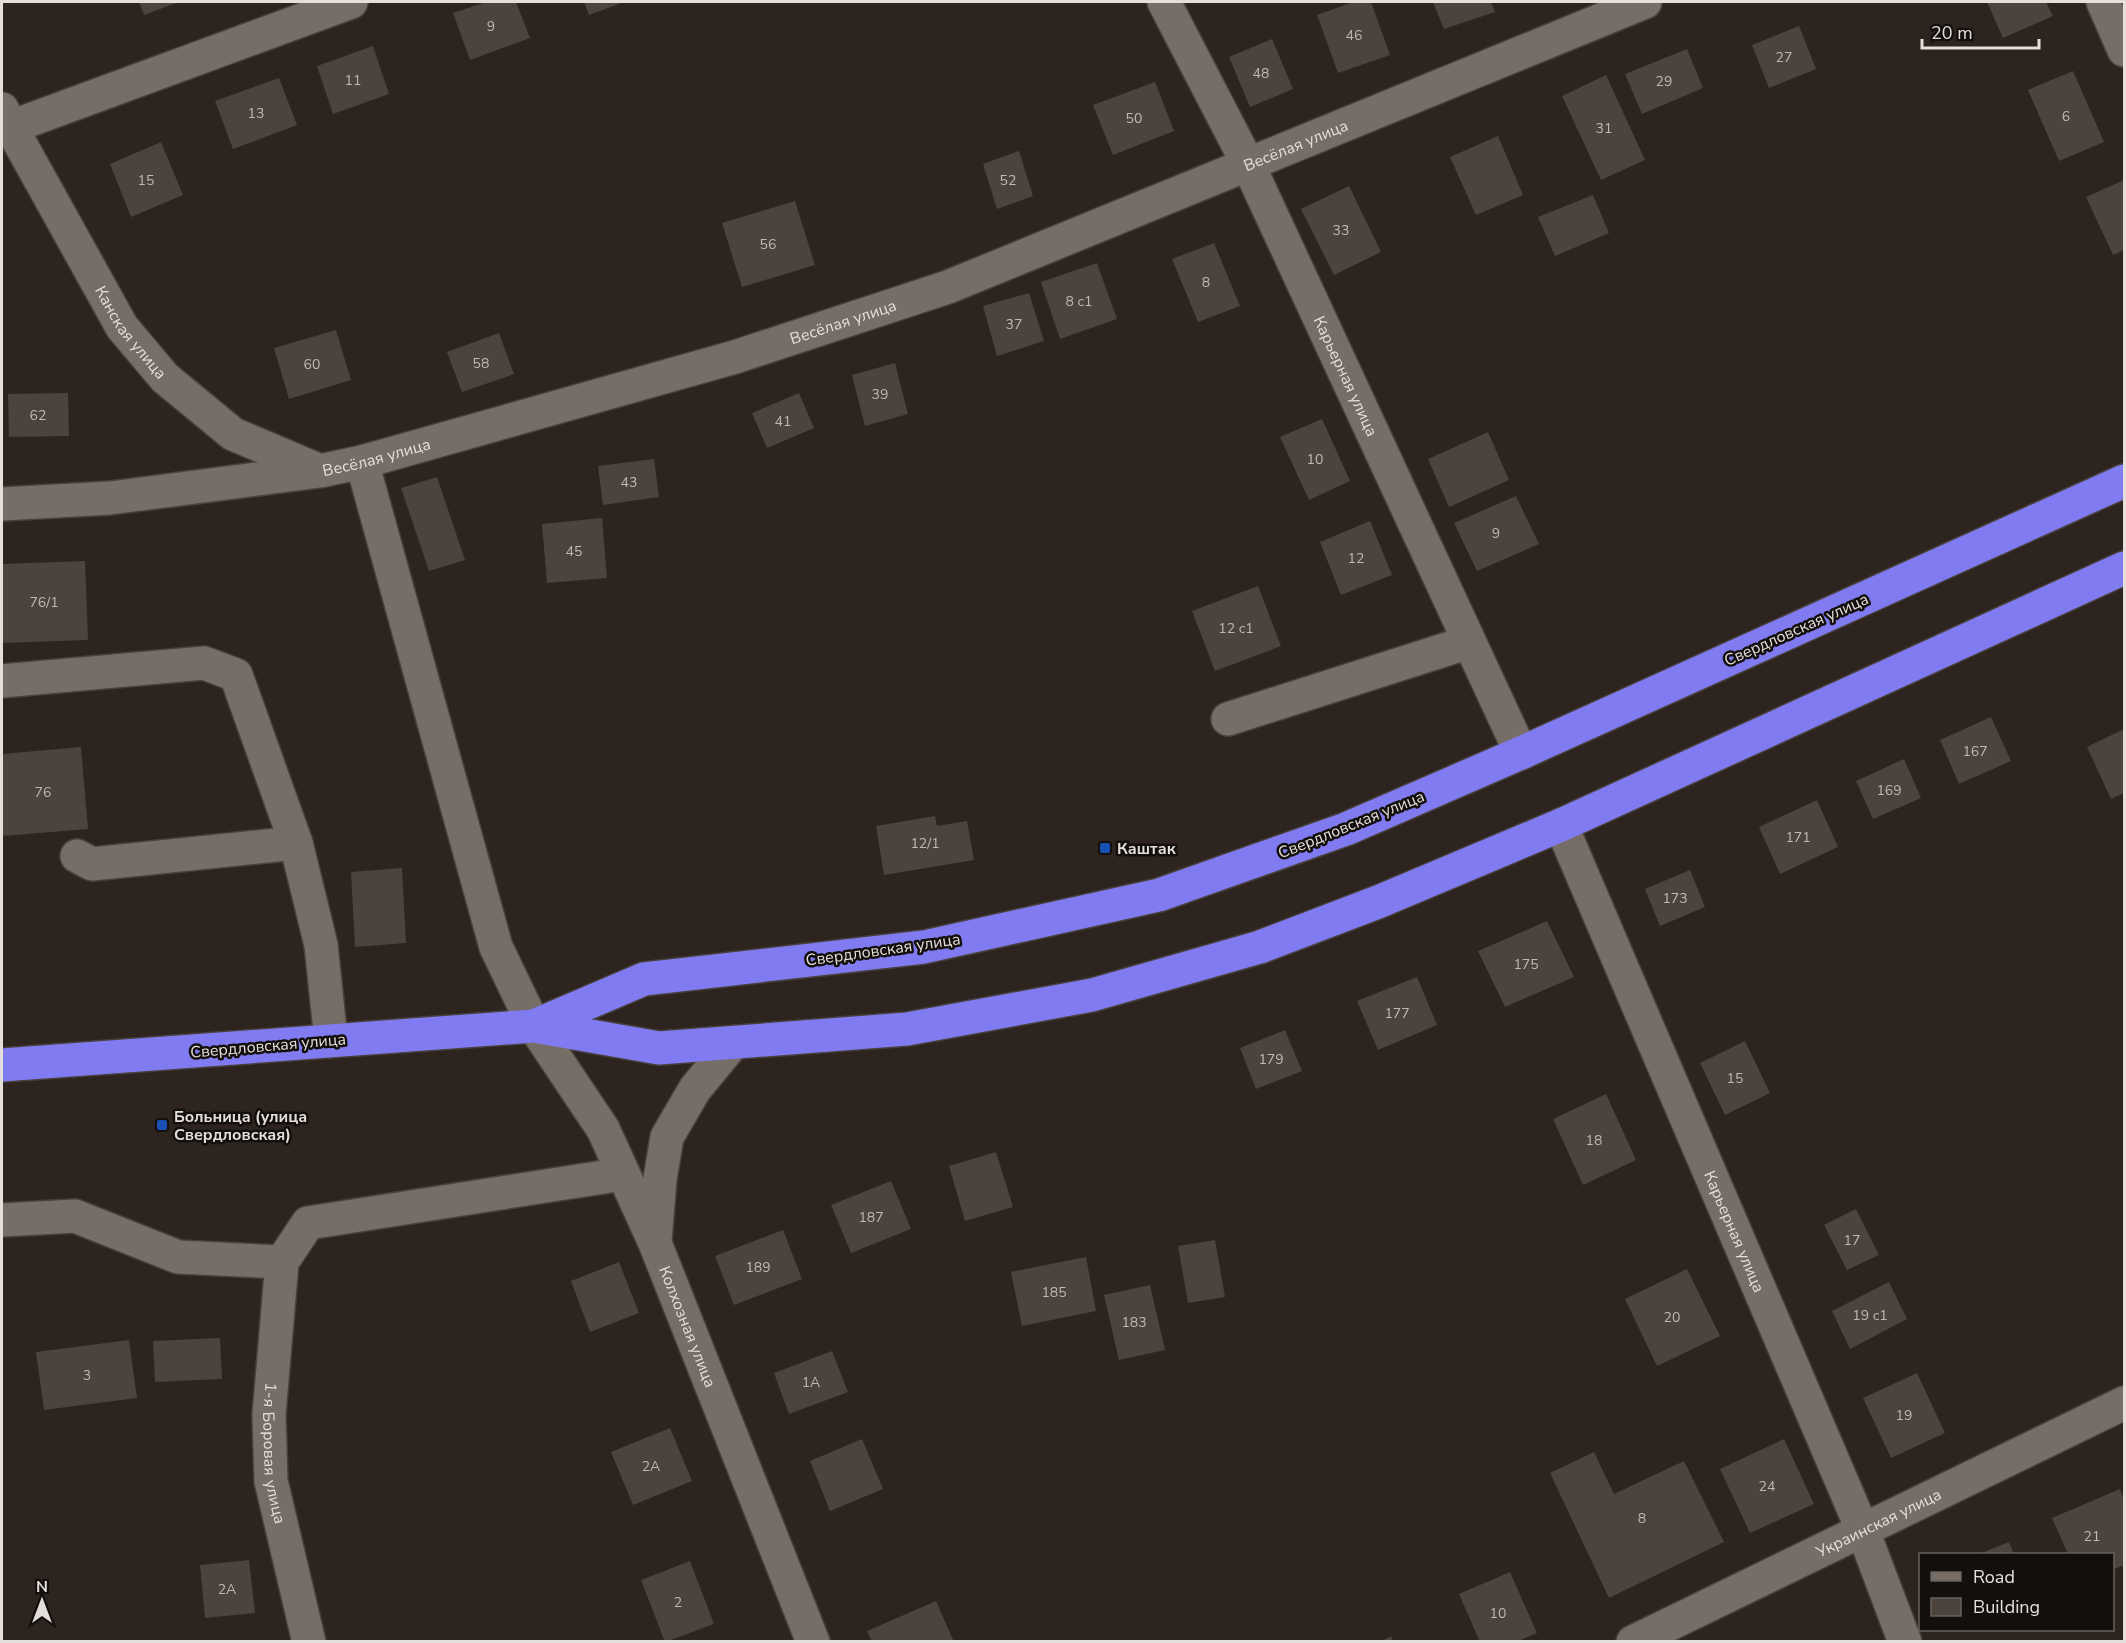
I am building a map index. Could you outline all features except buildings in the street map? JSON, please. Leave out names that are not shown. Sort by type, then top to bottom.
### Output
[{"type":"highway","name":"Свердловская улица","points":[[534,1026],[644,979],[924,947],[1159,896],[1346,829],[1521,753],[2124,481]]},
{"type":"highway","name":"Свердловская улица","points":[[2,1065],[534,1026],[659,1048],[907,1029],[1092,995],[1260,947],[1378,902],[1561,825],[2124,568]]},
{"type":"street","name":"Канская улица","points":[[320,471],[233,434],[165,378],[122,327],[6,117],[351,2]]},
{"type":"street","name":"Карьерная улица","points":[[1164,2],[1248,164],[1521,753]]},
{"type":"street","name":"Весёлая улица","points":[[2,504],[110,498],[320,471],[362,462],[735,357],[948,287],[1645,2]]},
{"type":"street","points":[[2103,2],[2124,50]]},
{"type":"street","name":"Колхозная улица","points":[[362,462],[496,947],[534,1026],[603,1129],[655,1243],[813,1641]]},
{"type":"street","points":[[1228,719],[1469,642]]},
{"type":"street","points":[[2,681],[204,663],[236,675],[296,843],[321,945],[331,1040]]},
{"type":"street","name":"Карьерная улица","points":[[1561,825],[1863,1531],[1905,1641]]},
{"type":"street","points":[[77,856],[92,864],[296,843]]},
{"type":"street","points":[[655,1243],[660,1179],[667,1137],[695,1089],[733,1043]]},
{"type":"street","points":[[2,1220],[75,1216],[178,1257],[282,1262],[308,1223],[623,1174]]},
{"type":"street","name":"1-я Боровая улица","points":[[282,1262],[269,1415],[271,1482],[309,1641]]},
{"type":"street","name":"Украинская улица","points":[[1633,1641],[2124,1403]]},
{"type":"place","name":"Каштак","points":[[1105,848]]},
{"type":"place","name":"Больница (улица Свердловская)","points":[[162,1125]]}]
